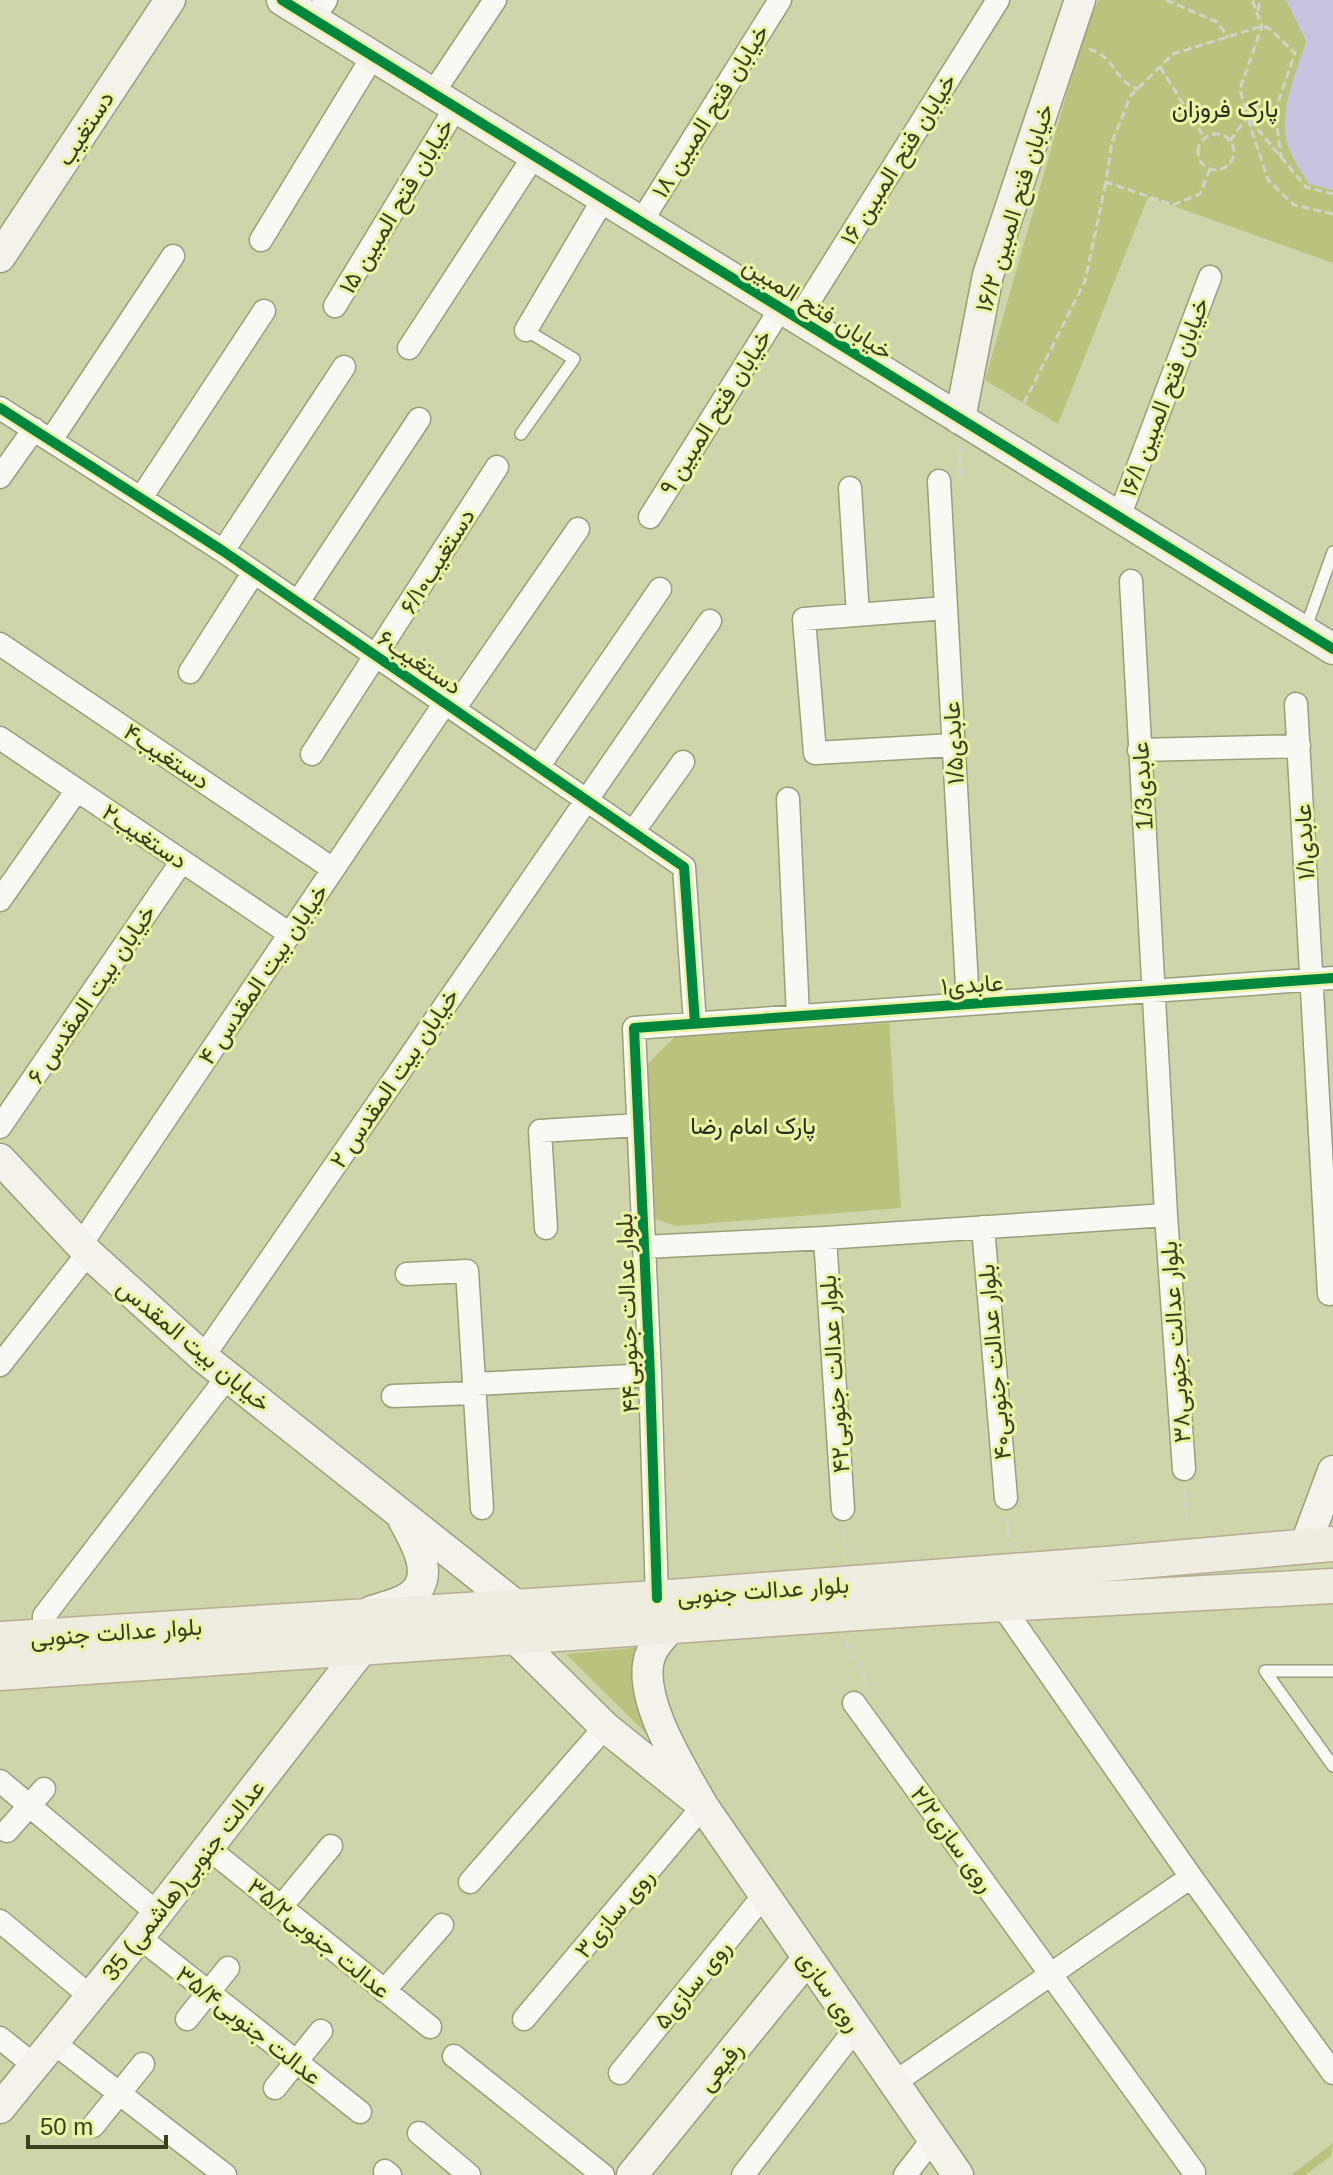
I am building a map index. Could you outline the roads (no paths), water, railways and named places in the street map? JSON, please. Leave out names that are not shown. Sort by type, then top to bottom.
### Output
[{"type":"main road","name":"بلوار عدالت جنوبی","points":[[0,1639],[238,1640],[362,1649],[516,1622],[665,1612],[863,1592],[1010,1571],[1319,1545]]},
{"type":"main road","name":"بلوار عدالت جنوبی","points":[[665,1612],[831,1614],[863,1592],[1001,1604],[1333,1586]]},
{"type":"main road","name":"بلوار عدالت جنوبی","points":[[0,1673],[238,1640],[362,1614],[516,1622]]},
{"type":"street","name":"دستغیب","points":[[0,257],[170,0]]},
{"type":"street","name":"خیابان فتح المبین","points":[[282,0],[320,10],[373,56],[1333,649]]},
{"type":"street","name":"خیابان فتح المبین ۱۵","points":[[335,306],[495,0]]},
{"type":"street","name":"خیابان فتح المبین ۱۸","points":[[641,222],[780,0]]},
{"type":"street","name":"خیابان فتح المبین ۱۶","points":[[789,313],[998,0]]},
{"type":"street","name":"خیابان فتح المبین ۱۶/۲","points":[[960,419],[988,275],[1080,0]]},
{"type":"street","points":[[261,240],[373,56]]},
{"type":"street","points":[[409,348],[534,156]]},
{"type":"street","points":[[526,330],[604,198]]},
{"type":"street","points":[[0,477],[42,434],[173,256]]},
{"type":"street","name":"خیابان فتح المبین ۱۶/۱","points":[[1119,517],[1210,277]]},
{"type":"street","points":[[141,498],[264,311]]},
{"type":"street","name":"خیابان فتح المبین ۹","points":[[650,517],[789,313]]},
{"type":"street","points":[[223,551],[344,367]]},
{"type":"street","name":"دستغیب۶","points":[[0,408],[223,551],[684,867],[695,1023]]},
{"type":"street","points":[[298,602],[419,419]]},
{"type":"street","name":"دستغیب۶/۱۰","points":[[312,754],[497,467]]},
{"type":"street","name":"عابدی۱/۵","points":[[939,481],[968,1004]]},
{"type":"street","points":[[850,488],[858,615]]},
{"type":"street","name":"خیابان بیت المقدس ۴","points":[[0,1365],[84,1249],[333,869],[578,529]]},
{"type":"street","points":[[190,672],[254,572]]},
{"type":"street","name":"عابدی1/3","points":[[1131,581],[1166,1215]]},
{"type":"street","points":[[538,767],[660,589]]},
{"type":"street","points":[[946,608],[804,619],[815,753],[953,745]]},
{"type":"street","name":"خیابان بیت المقدس ۲","points":[[203,1357],[710,621]]},
{"type":"street","name":"دستغیب۴","points":[[0,644],[333,869]]},
{"type":"street","name":"عابدی۱/۱","points":[[1296,704],[1322,979],[1329,1294]]},
{"type":"street","name":"۲دستغیب","points":[[0,738],[290,934]]},
{"type":"street","points":[[1139,750],[1299,746]]},
{"type":"street","points":[[633,832],[683,762]]},
{"type":"street","points":[[0,900],[77,790]]},
{"type":"street","points":[[788,799],[798,1016]]},
{"type":"street","name":"خیابان بیت المقدس ۶","points":[[0,1127],[182,861]]},
{"type":"street","name":"۱عابدی","points":[[634,1028],[1322,979]]},
{"type":"street","name":"بلوار عدالت جنوبی۴۴","points":[[634,1028],[650,1375],[665,1612]]},
{"type":"street","points":[[546,1228],[540,1131],[639,1125]]},
{"type":"street","name":"خیابان بیت المقدس","points":[[0,1159],[84,1249],[203,1357],[401,1516],[516,1622],[605,1727],[703,1806]]},
{"type":"street","points":[[644,1247],[1166,1215]]},
{"type":"street","name":"بلوار عدالت جنوبی۳۸","points":[[1166,1215],[1184,1469]]},
{"type":"street","name":"بلوار عدالت جنوبی۴۰","points":[[983,1227],[1006,1498]]},
{"type":"street","name":"بلوار عدالت جنوبی۴۲","points":[[825,1238],[843,1509]]},
{"type":"street","points":[[407,1274],[467,1271],[482,1508]]},
{"type":"street","points":[[393,1396],[650,1375]]},
{"type":"street","points":[[44,1637],[44,1616],[228,1376]]},
{"type":"street","points":[[1319,1545],[1333,1471]]},
{"type":"street","points":[[362,1614],[410,1597],[421,1581],[423,1565],[420,1548],[401,1516]]},
{"type":"street","points":[[1001,1604],[1191,1877],[1333,2073]]},
{"type":"street","points":[[665,1612],[646,1678],[659,1721],[703,1806]]},
{"type":"street","name":"35 عدالت جنوبی(هاشمی)","points":[[0,2108],[139,1937],[362,1649]]},
{"type":"street","name":"روی سازی۲/۲","points":[[854,1703],[1194,2172]]},
{"type":"street","points":[[470,1882],[605,1727]]},
{"type":"street","points":[[0,1781],[157,1913]]},
{"type":"street","points":[[7,1831],[44,1789]]},
{"type":"street","name":"روی سازی","points":[[703,1806],[958,2175]]},
{"type":"street","name":"روی سازی۳","points":[[524,2019],[703,1806]]},
{"type":"street","points":[[281,1907],[331,1846]]},
{"type":"street","name":"عدالت جنوبی۳۵/۲","points":[[208,1848],[430,2027]]},
{"type":"street","points":[[894,2083],[1191,1877]]},
{"type":"street","name":"روی سازی۵","points":[[620,2073],[764,1895]]},
{"type":"street","points":[[0,1921],[91,1997]]},
{"type":"street","points":[[384,1991],[442,1925]]},
{"type":"street","name":"عدالت جنوبی۳۵/۴","points":[[139,1937],[360,2112]]},
{"type":"street","name":"رفیعی","points":[[632,2175],[808,1958]]},
{"type":"street","points":[[187,2019],[228,1968]]},
{"type":"street","points":[[743,2175],[856,2028]]},
{"type":"street","points":[[275,2088],[321,2031]]},
{"type":"street","points":[[0,2038],[35,2066]]},
{"type":"street","points":[[54,2043],[228,2171]]},
{"type":"street","points":[[454,2056],[603,2175]]},
{"type":"street","points":[[93,2126],[143,2064]]},
{"type":"street","points":[[419,2133],[469,2175]]},
{"type":"street","points":[[905,2175],[933,2139]]},
{"type":"lane","points":[[521,434],[574,359],[526,330]]},
{"type":"lane","points":[[1305,632],[1333,552]]},
{"type":"lane","points":[[1333,1671],[1265,1671],[1333,1766]]},
{"type":"park label","name":"پارک فروزان","points":[[1225,108]]},
{"type":"park label","name":"پارک امام رضا","points":[[753,1125]]}]
